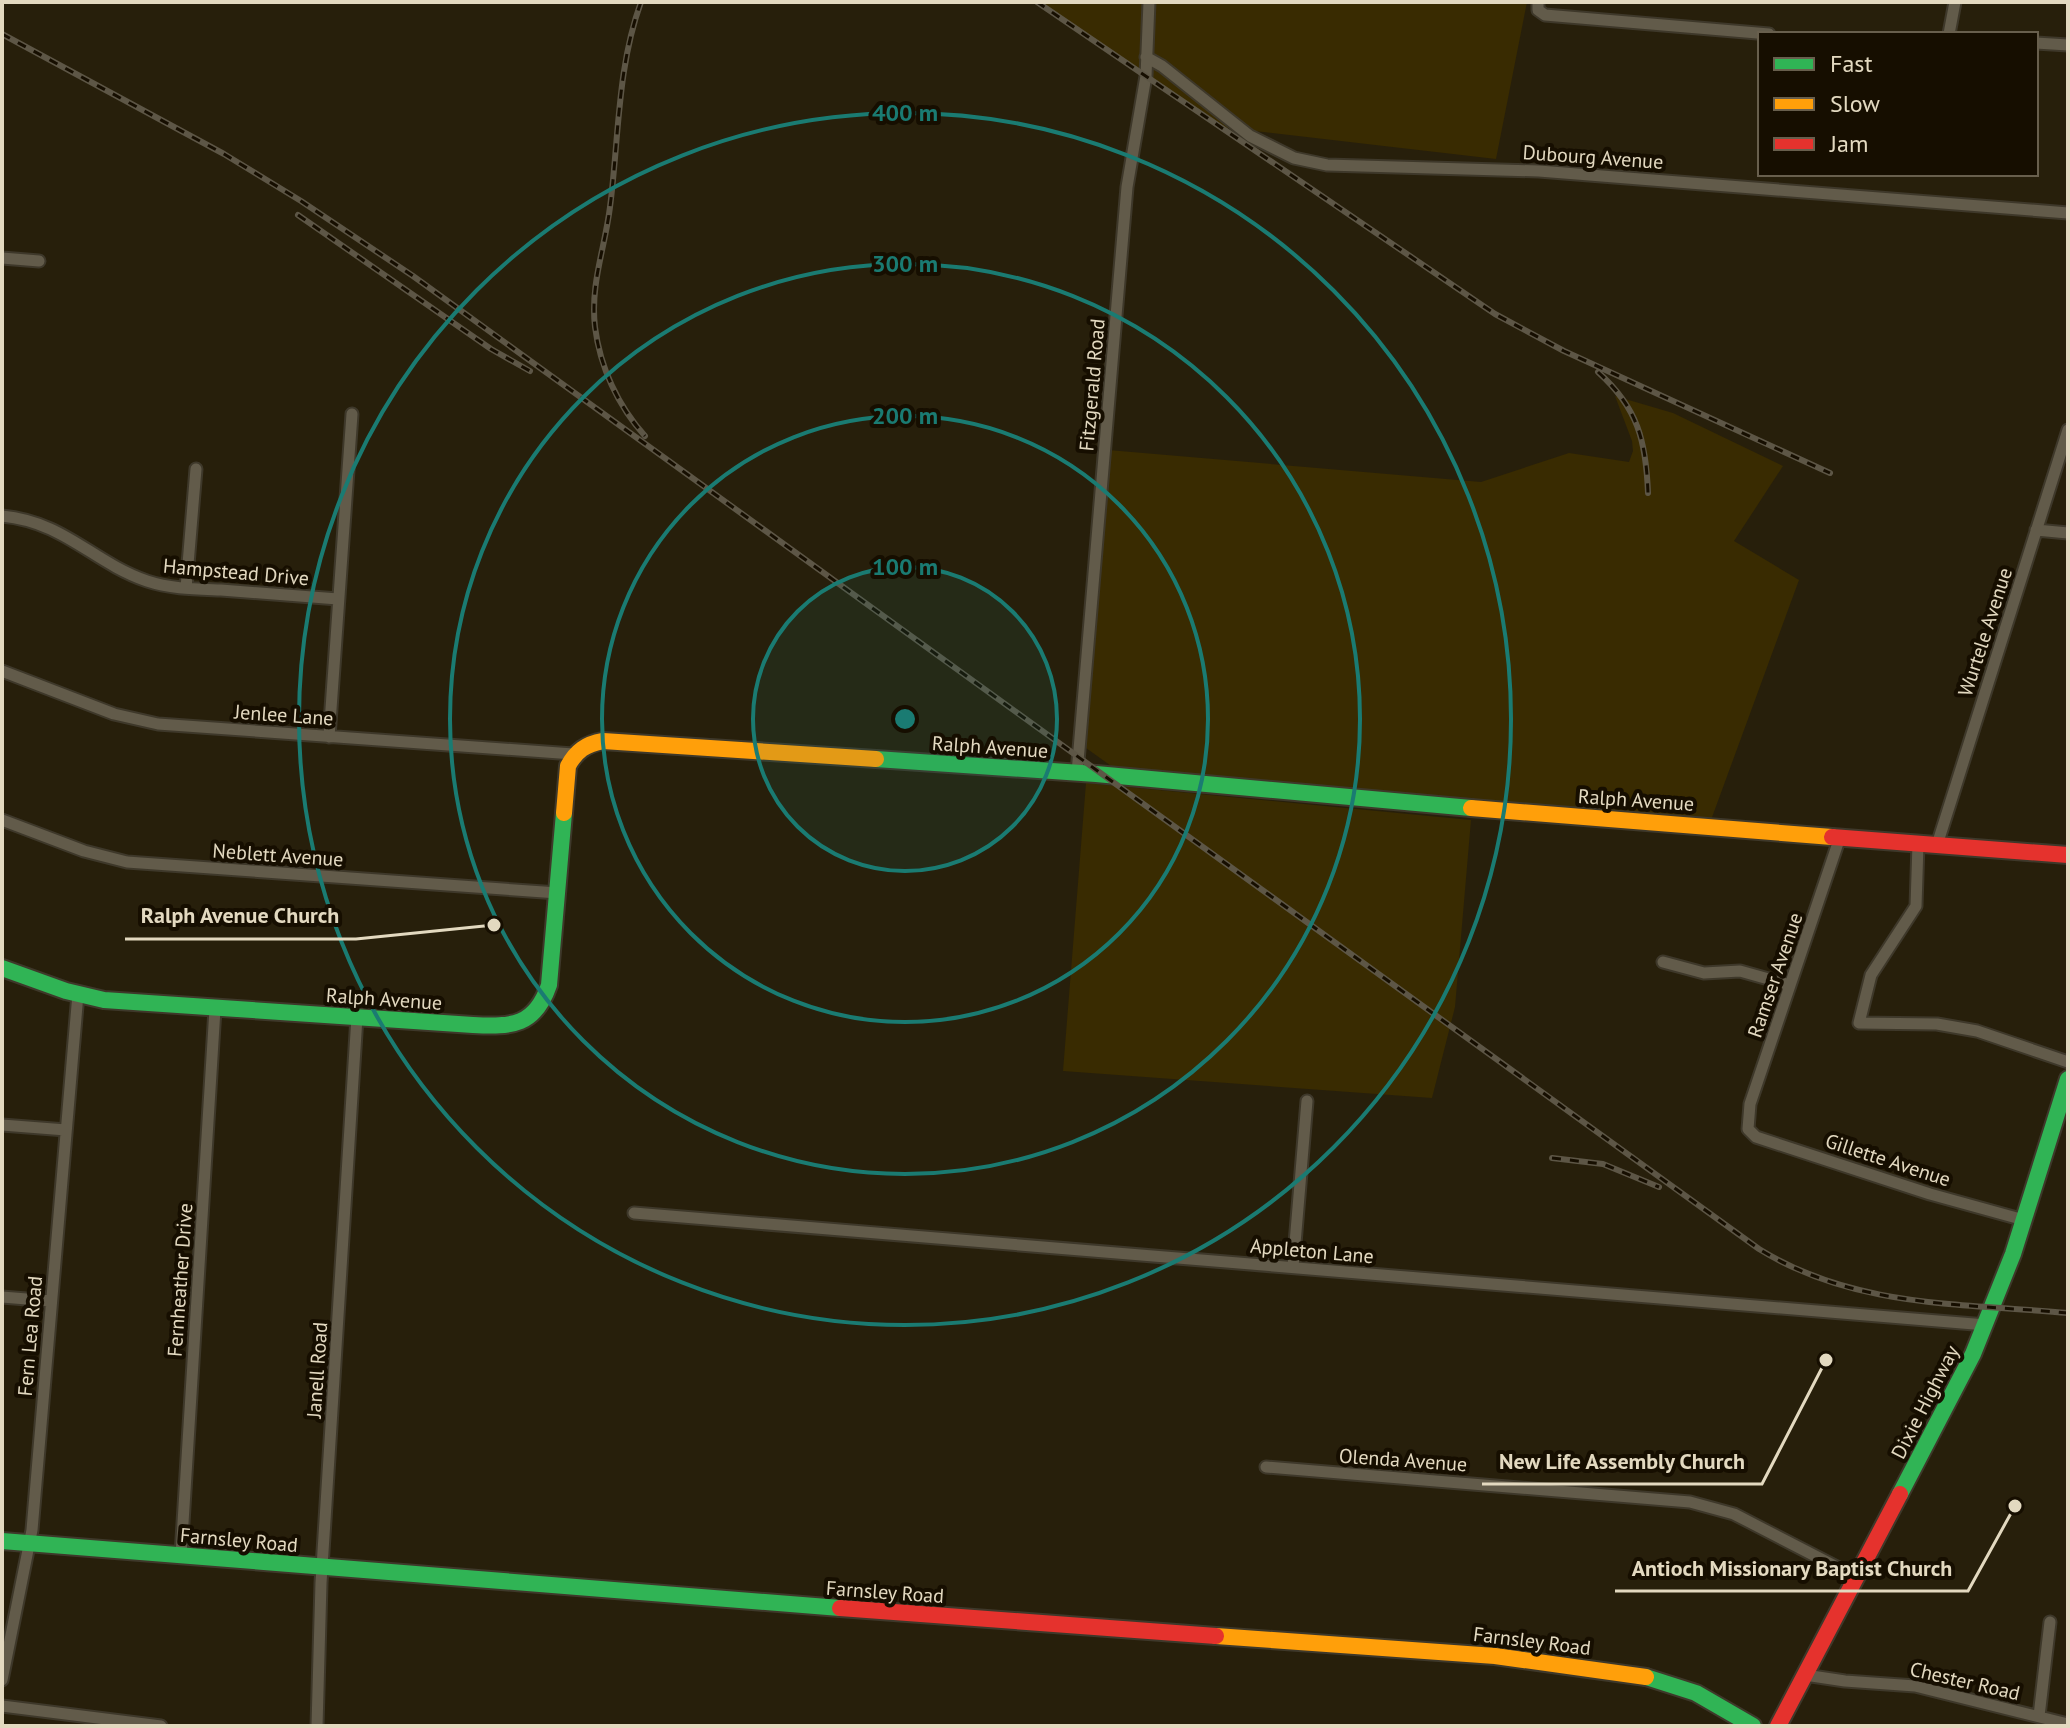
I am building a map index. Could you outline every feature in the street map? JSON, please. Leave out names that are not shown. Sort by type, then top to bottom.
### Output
[{"type":"street","name":"Fitzgerald Road","points":[[1077,773],[1127,187],[1143,100],[1149,2]]},
{"type":"street","points":[[1538,2],[1538,10],[1545,15],[1758,33]]},
{"type":"street","points":[[1949,32],[1955,2]]},
{"type":"street","points":[[2038,43],[2068,45]]},
{"type":"street","name":"Dubourg Avenue","points":[[1146,57],[1162,66],[1250,136],[1294,158],[1327,165],[1539,171],[2068,213]]},
{"type":"street","points":[[2,258],[39,261]]},
{"type":"street","points":[[329,737],[352,414]]},
{"type":"street","name":"Wurtele Avenue","points":[[1937,845],[2068,430]]},
{"type":"street","points":[[186,588],[196,469]]},
{"type":"street","name":"Hampstead Drive","points":[[2,516],[31,521],[59,531],[128,574],[153,583],[338,599]]},
{"type":"street","points":[[2036,530],[2068,533]]},
{"type":"street","name":"Jenlee Lane","points":[[2,671],[114,714],[143,721],[573,754]]},
{"type":"street","name":"Ralph Avenue","points":[[2,968],[104,1000],[504,1026],[528,1018],[539,1007],[549,985],[567,775],[573,754],[595,742],[610,740],[1077,773],[1430,805],[2068,855]]},
{"type":"street","name":"Neblett Avenue","points":[[2,820],[84,851],[127,862],[558,893]]},
{"type":"street","name":"Ramser Avenue","points":[[1747,1126],[1750,1104],[1840,837]]},
{"type":"street","points":[[1918,844],[1916,906],[1871,975],[1859,1023],[1937,1024],[1977,1031],[2068,1062]]},
{"type":"street","points":[[1663,962],[1704,973],[1740,971],[1790,985]]},
{"type":"street","name":"Fern Lea Road","points":[[2,1680],[29,1543],[78,994]]},
{"type":"street","name":"Fernheather Drive","points":[[181,1555],[215,1009]]},
{"type":"street","name":"Janell Road","points":[[317,1726],[322,1567],[357,1017]]},
{"type":"street","name":"Dixie Highway","points":[[1778,1726],[1944,1413],[1986,1325],[2024,1220],[2068,1079]]},
{"type":"street","points":[[1293,1267],[1307,1101]]},
{"type":"street","points":[[2,1125],[66,1130]]},
{"type":"street","name":"Gillette Avenue","points":[[1747,1126],[1756,1137],[1930,1194],[2024,1220]]},
{"type":"street","name":"Appleton Lane","points":[[634,1213],[1986,1325]]},
{"type":"street","points":[[2,1297],[51,1301]]},
{"type":"street","name":"Olenda Avenue","points":[[1266,1467],[1690,1502],[1734,1514],[1856,1577]]},
{"type":"street","name":"Farnsley Road","points":[[2,1541],[1495,1656],[1653,1678],[1696,1693],[1753,1726]]},
{"type":"street","points":[[2039,1716],[2050,1622]]},
{"type":"street","name":"Chester Road","points":[[1805,1675],[1915,1686],[2068,1724]]},
{"type":"street","points":[[2,1706],[161,1726]]},
{"type":"shaded area","points":[[1037,2],[1527,2],[1496,159],[1220,127]]},
{"type":"shaded area","points":[[1615,396],[1673,413],[1783,466],[1734,541],[1799,580],[1711,820],[1114,768],[1086,748],[1108,450],[1481,482],[1569,453],[1629,462],[1633,451],[1632,441]]},
{"type":"shaded area","points":[[1086,783],[1471,820],[1455,1007],[1432,1098],[1063,1071]]},
{"type":"railway","points":[[641,2],[623,78],[610,207],[596,281],[594,311],[597,342],[606,371],[626,412],[645,436]]},
{"type":"railway","points":[[1037,2],[1495,314],[1564,351],[1830,473]]},
{"type":"railway","points":[[2,34],[224,154],[413,276],[1759,1249],[1795,1268],[1870,1293],[1948,1304],[2068,1313]]},
{"type":"railway","points":[[298,215],[491,349],[530,371]]},
{"type":"railway","points":[[1598,372],[1612,385],[1637,426],[1645,457],[1648,493]]},
{"type":"railway","points":[[1552,1158],[1603,1164],[1659,1187]]},
{"type":"traffic: fast","points":[[876,759],[1096,774],[1471,808]]},
{"type":"traffic: fast","points":[[2,968],[66,991],[104,1000],[473,1025],[510,1024],[537,1009],[549,985],[564,813]]},
{"type":"traffic: fast","points":[[1900,1494],[1973,1354],[2013,1254],[2068,1079]]},
{"type":"traffic: fast","points":[[2,1541],[840,1608]]},
{"type":"traffic: fast","points":[[1646,1677],[1696,1693],[1753,1726]]},
{"type":"traffic: slow","points":[[564,813],[568,766],[582,749],[603,741],[876,759]]},
{"type":"traffic: slow","points":[[1471,808],[1832,837]]},
{"type":"traffic: slow","points":[[1216,1636],[1495,1656],[1646,1677]]},
{"type":"traffic: jam","points":[[1832,837],[2068,855]]},
{"type":"traffic: jam","points":[[1778,1726],[1900,1494]]},
{"type":"traffic: jam","points":[[840,1608],[1216,1636]]},
{"type":"place","name":"Ralph Avenue Church","points":[[494,925]]},
{"type":"place","name":"New Life Assembly Church","points":[[1826,1360]]},
{"type":"place","name":"Antioch Missionary Baptist Church","points":[[2015,1506]]}]
